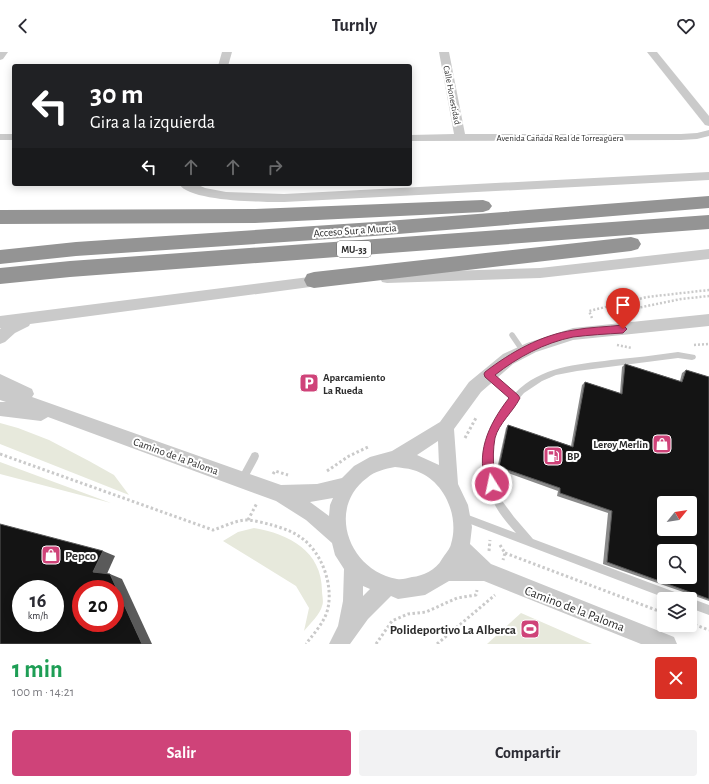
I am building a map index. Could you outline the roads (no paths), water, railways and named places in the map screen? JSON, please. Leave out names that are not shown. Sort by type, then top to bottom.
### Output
[{"type":"highway","points":[[0,217],[255,216],[606,201],[628,209]]},
{"type":"highway","name":"Acceso Sur a Murcia","points":[[0,256],[84,248],[374,229],[709,202]]},
{"type":"highway","name":"Acceso Sur a Murcia","points":[[0,276],[70,269],[709,222]]},
{"type":"highway","points":[[314,280],[709,235]]},
{"type":"street","points":[[0,57],[3,52]]},
{"type":"street","points":[[224,64],[227,52]]},
{"type":"street","name":"Calle Honestidad","points":[[444,52],[460,139]]},
{"type":"street","points":[[652,52],[709,123]]},
{"type":"street","name":"Avenida Cañada Real de Torreagüera","points":[[412,138],[680,137],[697,136],[709,133]]},
{"type":"street","points":[[0,138],[12,138]]},
{"type":"street","points":[[188,186],[211,194],[244,197],[289,198],[548,186],[709,176]]},
{"type":"street","points":[[0,322],[314,280],[540,273],[709,254]]},
{"type":"street","points":[[0,338],[10,329],[33,317]]},
{"type":"street","points":[[395,459],[415,462],[434,471],[449,486],[459,505],[463,527],[460,547],[446,571],[424,585],[398,589],[373,582],[354,567],[342,548],[337,526],[339,505],[347,486],[360,472],[376,463],[395,459],[446,427],[476,387],[489,374],[508,359],[523,351],[545,342],[573,334],[709,320]]},
{"type":"street","name":"Camino de la Paloma","points":[[0,380],[71,418]]},
{"type":"street","name":"Camino de la Paloma","points":[[0,393],[281,494],[312,514],[340,538]]},
{"type":"street","name":"Camino de la Paloma","points":[[0,409],[71,418]]},
{"type":"street","points":[[446,427],[449,486]]},
{"type":"street","name":"Camino de la Paloma","points":[[281,494],[317,493],[347,486]]},
{"type":"street","name":"Camino de la Paloma","points":[[460,547],[492,581]]},
{"type":"street","points":[[343,637],[352,601],[354,567]]},
{"type":"street","name":"Camino de la Paloma","points":[[446,571],[492,581],[667,644]]},
{"type":"street","points":[[343,637],[360,610],[388,586]]},
{"type":"lane","points":[[512,335],[523,351]]},
{"type":"lane","points":[[532,543],[512,521],[495,496],[488,473],[488,454],[491,435],[503,413],[515,398],[530,384],[546,375],[565,369],[678,355],[692,357]]},
{"type":"lane","points":[[489,374],[515,398]]},
{"type":"lane","points":[[242,480],[255,456]]},
{"type":"lane","points":[[461,516],[662,592]]},
{"type":"lane","points":[[697,606],[709,610]]},
{"type":"place","name":"Aparcamiento La Rueda","points":[[309,383]]},
{"type":"place","name":"Leroy Merlin","points":[[662,444]]},
{"type":"place","name":"BP","points":[[553,456]]},
{"type":"place","name":"Pepco","points":[[51,555]]},
{"type":"place","name":"Polideportivo La Alberca","points":[[530,629]]}]
